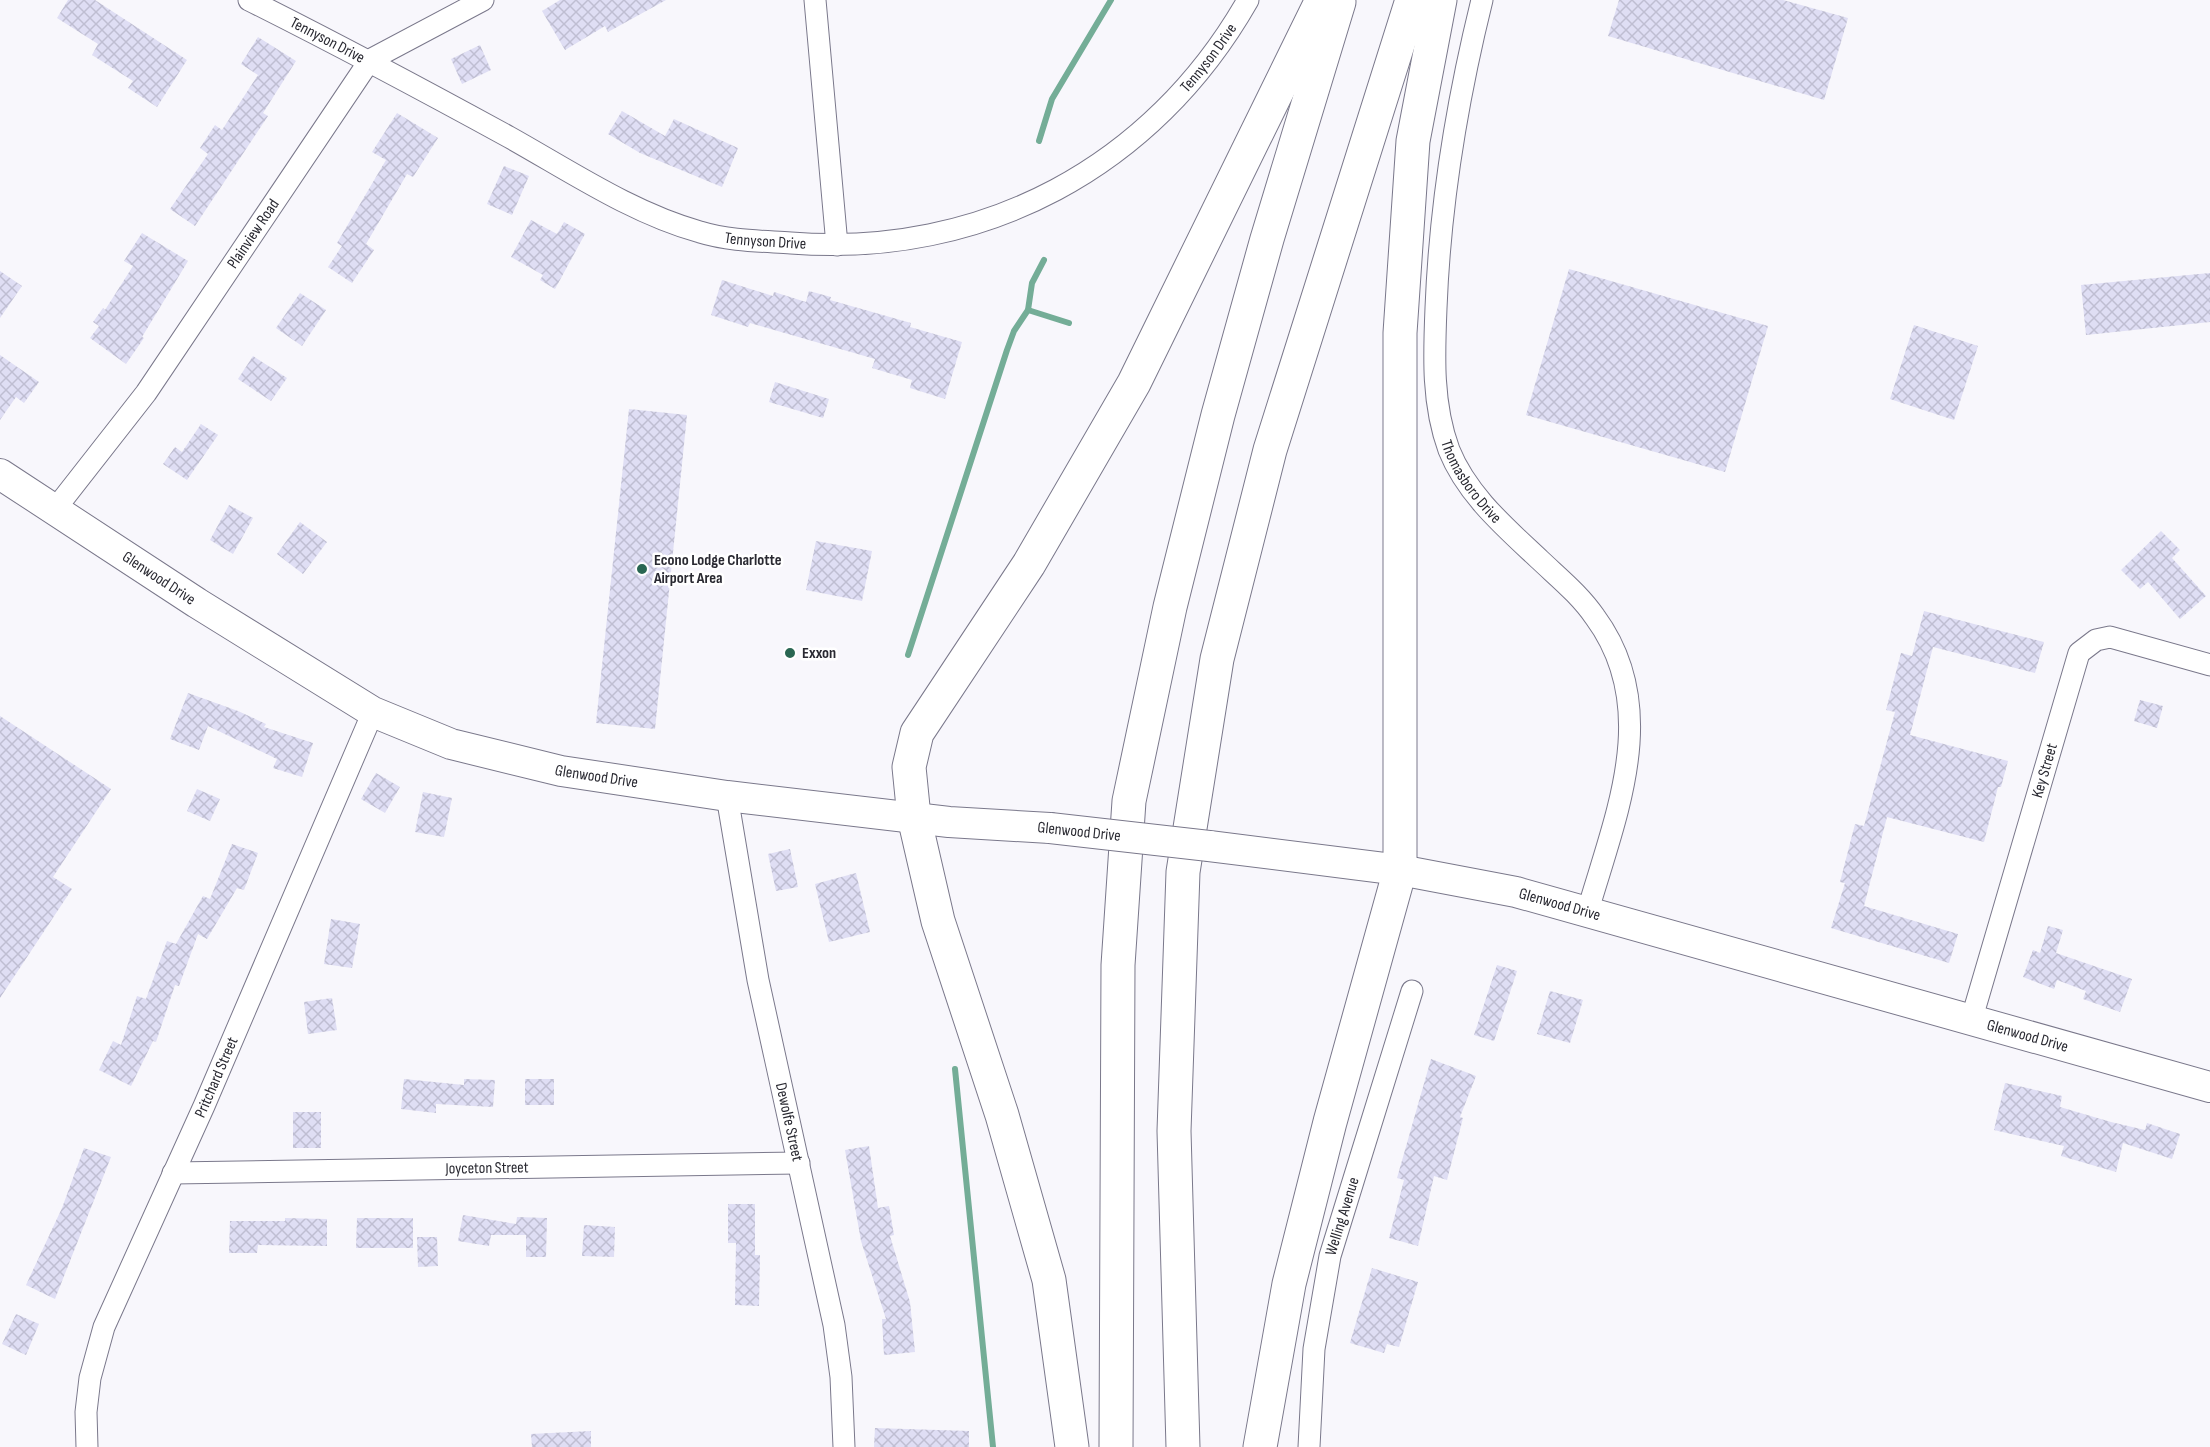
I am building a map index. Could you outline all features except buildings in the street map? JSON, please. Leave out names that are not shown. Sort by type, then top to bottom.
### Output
[{"type":"highway","points":[[1072,1447],[1049,1280],[1002,1115],[944,939],[914,817],[909,767],[917,733],[1029,564],[1112,425],[1323,0]]},
{"type":"highway","points":[[1116,1447],[1118,965],[1130,801],[1170,607],[1218,415],[1267,239],[1339,0]]},
{"type":"highway","points":[[1183,1447],[1173,1131],[1176,1004],[1183,872],[1207,708],[1243,549],[1269,450],[1412,0]]},
{"type":"highway","points":[[1260,1447],[1267,1392],[1288,1284],[1400,870],[1400,333],[1413,141],[1440,0]]},
{"type":"street","name":"Tennyson Drive","points":[[249,0],[370,60],[624,201],[671,222],[702,233],[738,239],[837,245],[884,243],[935,235],[984,222],[1026,206],[1071,183],[1134,138],[1193,80],[1216,50],[1248,0]]},
{"type":"street","name":"Plainview Road","points":[[56,508],[146,393],[370,60],[483,0]]},
{"type":"street","points":[[815,0],[837,245]]},
{"type":"street","name":"Thomasboro Drive","points":[[1482,0],[1459,105],[1447,180],[1437,279],[1434,361],[1437,409],[1450,452],[1482,503],[1594,614],[1613,647],[1624,673],[1631,727],[1628,759],[1587,910]]},
{"type":"street","name":"Glenwood Drive","points":[[0,474],[56,508],[197,603],[373,712],[451,744],[561,771],[726,796],[914,817],[1050,828],[1276,854],[1400,870],[1516,892],[1587,910],[2210,1088]]},
{"type":"street","name":"Key Street","points":[[1971,1021],[2079,653],[2096,640],[2110,637],[2210,665]]},
{"type":"street","name":"Pritchard Street","points":[[87,1447],[86,1413],[95,1351],[373,712]]},
{"type":"street","name":"Dewolfe Street","points":[[726,796],[758,980],[834,1325],[842,1377],[844,1447]]},
{"type":"street","name":"Welling Avenue","points":[[1309,1447],[1314,1349],[1330,1256],[1412,991]]},
{"type":"street","name":"Joyceton Street","points":[[173,1173],[799,1163]]},
{"type":"waterway","points":[[1039,141],[1052,99],[1111,0]]},
{"type":"waterway","points":[[908,655],[1007,350],[1014,331],[1028,310],[1032,283],[1044,260]]},
{"type":"waterway","points":[[1028,310],[1069,323]]},
{"type":"waterway","points":[[955,1069],[993,1447]]},
{"type":"place","name":"Econo Lodge Charlotte Airport Area","points":[[642,569]]},
{"type":"place","name":"Exxon","points":[[790,653]]}]
